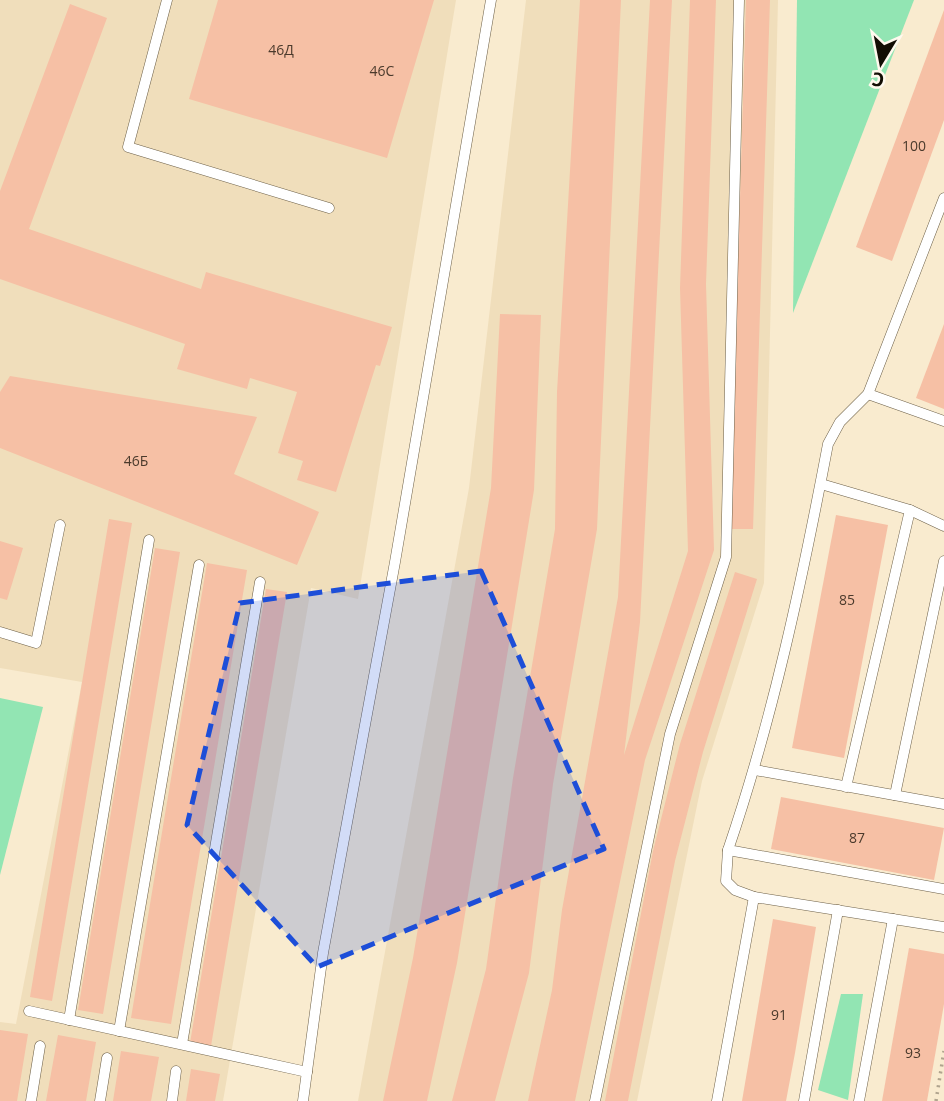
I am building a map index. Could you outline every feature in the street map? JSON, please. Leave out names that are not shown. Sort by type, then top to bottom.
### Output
[{"type":"lane","points":[[167,0],[128,148],[329,208]]},
{"type":"lane","points":[[303,1101],[323,953],[386,615],[491,0]]},
{"type":"lane","points":[[595,1101],[670,734],[726,557],[739,0]]},
{"type":"lane","points":[[944,198],[868,394],[848,412],[828,444],[755,770],[728,850],[726,881],[735,890],[754,897],[944,928]]},
{"type":"lane","points":[[868,394],[944,421]]},
{"type":"lane","points":[[821,484],[910,510],[944,526]]},
{"type":"lane","points":[[846,787],[910,510]]},
{"type":"lane","points":[[0,632],[36,643],[60,525]]},
{"type":"lane","points":[[69,1020],[149,540]]},
{"type":"lane","points":[[895,795],[944,561]]},
{"type":"lane","points":[[119,1031],[199,565]]},
{"type":"lane","points":[[182,1044],[260,582]]},
{"type":"lane","points":[[755,770],[944,804]]},
{"type":"lane","points":[[728,850],[944,890]]},
{"type":"lane","points":[[718,1101],[754,897]]},
{"type":"lane","points":[[804,1101],[838,910]]},
{"type":"lane","points":[[859,1101],[893,919]]},
{"type":"lane","points":[[29,1012],[307,1072]]},
{"type":"lane","points":[[31,1101],[40,1046]]},
{"type":"lane","points":[[100,1101],[107,1058]]},
{"type":"lane","points":[[172,1101],[176,1071]]},
{"type":"path","points":[[936,1101],[944,1051]]},
{"type":"highlighted area","points":[[481,571],[604,849],[317,967],[187,825],[240,603]]},
{"type":"shaded area","points":[[0,0],[456,0],[358,599],[311,588],[223,1101],[0,1101],[0,1022],[16,1024],[82,682],[0,668]]},
{"type":"shaded area","points":[[526,0],[778,0],[764,583],[702,781],[637,1101],[358,1101],[469,488]]},
{"type":"green space","points":[[797,0],[914,0],[793,313]]},
{"type":"green space","points":[[0,698],[43,707],[0,875]]},
{"type":"green space","points":[[841,994],[863,994],[848,1100],[818,1090]]},
{"type":"building","points":[[218,0],[434,0],[387,158],[189,99]]},
{"type":"building","points":[[580,0],[621,0],[597,529],[553,784],[529,973],[495,1101],[452,1101],[486,969],[513,778],[555,529],[557,392]]},
{"type":"building","points":[[650,0],[672,0],[640,622],[624,755],[688,551],[680,288],[690,0],[716,0],[706,284],[714,550],[645,760],[575,1101],[528,1101],[552,990],[562,910],[618,597]]},
{"type":"building","points":[[746,0],[770,0],[753,529],[730,529]]},
{"type":"building","points":[[70,4],[107,18],[29,229],[201,289],[206,272],[392,327],[380,366],[376,365],[336,492],[297,480],[303,461],[278,453],[297,392],[250,378],[247,389],[177,369],[185,344],[0,279],[0,191]]},
{"type":"building","points":[[944,10],[944,120],[892,261],[856,247]]},
{"type":"building","points":[[500,314],[541,315],[534,490],[457,963],[427,1101],[383,1101],[413,958],[491,488]]},
{"type":"building","points":[[944,324],[944,409],[916,398]]},
{"type":"building","points":[[10,376],[257,417],[234,474],[319,512],[297,565],[0,448],[0,392]]},
{"type":"building","points":[[836,515],[888,525],[844,758],[792,748]]},
{"type":"building","points":[[109,519],[132,523],[52,1001],[30,997]]},
{"type":"building","points":[[0,541],[23,548],[7,600],[0,598]]},
{"type":"building","points":[[155,548],[180,552],[103,1014],[78,1010]]},
{"type":"building","points":[[207,563],[247,570],[171,1024],[131,1018]]},
{"type":"building","points":[[735,572],[757,579],[703,752],[675,861],[628,1101],[605,1101],[653,851],[680,744]]},
{"type":"building","points":[[266,589],[287,592],[211,1046],[190,1043]]},
{"type":"building","points":[[781,797],[944,828],[934,880],[771,849]]},
{"type":"building","points":[[773,919],[816,927],[795,1053],[786,1101],[742,1101]]},
{"type":"building","points":[[909,948],[944,954],[944,1004],[927,1101],[882,1101]]},
{"type":"building","points":[[0,1030],[28,1034],[17,1101],[0,1101]]},
{"type":"building","points":[[58,1035],[96,1042],[86,1101],[46,1101]]},
{"type":"building","points":[[121,1051],[159,1057],[151,1101],[113,1101]]},
{"type":"building","points":[[191,1069],[220,1074],[215,1101],[186,1101]]}]
